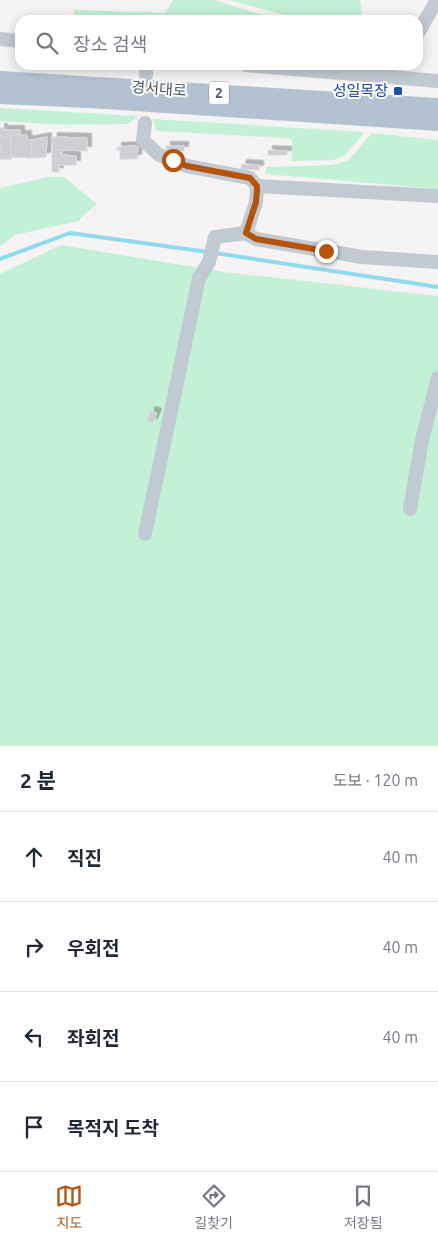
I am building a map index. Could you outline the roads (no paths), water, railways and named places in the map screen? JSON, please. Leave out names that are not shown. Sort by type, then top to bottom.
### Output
[{"type":"main road","name":"경서대로","points":[[0,80],[438,107]]},
{"type":"main road","name":"경서대로","points":[[0,95],[90,99],[438,122]]},
{"type":"street","points":[[423,24],[437,0]]},
{"type":"street","points":[[0,39],[15,40]]},
{"type":"street","points":[[375,70],[401,71],[438,81]]},
{"type":"street","points":[[145,123],[143,140],[159,155],[187,166],[250,178],[257,186],[256,202],[246,233]]},
{"type":"street","points":[[257,186],[438,196]]},
{"type":"street","points":[[145,534],[199,278],[208,262],[215,237],[246,233],[256,239],[362,257],[438,262]]},
{"type":"street","points":[[410,509],[422,440],[438,378]]},
{"type":"waterway","points":[[0,259],[70,233],[208,252]]},
{"type":"waterway","points":[[215,253],[438,287]]},
{"type":"place","name":"성일목장","points":[[398,91]]}]
